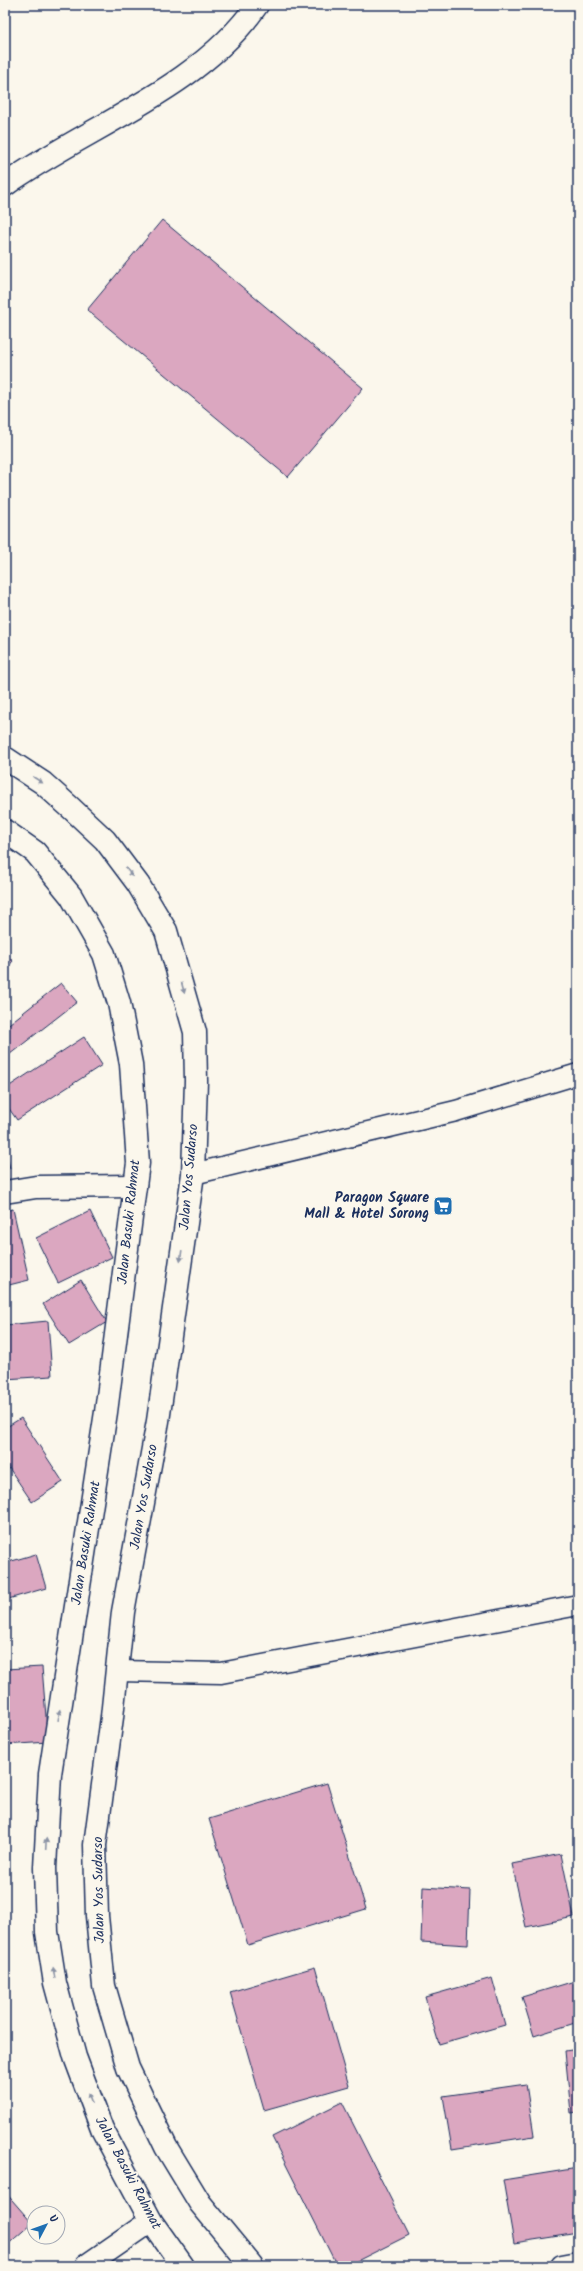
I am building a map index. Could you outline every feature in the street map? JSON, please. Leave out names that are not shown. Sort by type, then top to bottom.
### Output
[{"type":"main road","points":[[5,185],[37,162],[179,80],[223,45],[257,5]]},
{"type":"main road","name":"Jalan Yos Sudarso","points":[[5,758],[43,783],[104,840],[138,884],[166,931],[195,1032],[196,1081],[193,1174],[158,1421],[123,1612],[95,1845],[97,1916],[104,1986],[128,2068],[166,2147],[200,2204],[252,2266]]},
{"type":"main road","name":"Jalan Basuki Rahmat","points":[[5,831],[35,852],[71,896],[104,954],[119,1003],[131,1064],[138,1163],[106,1412],[50,1774],[45,1868],[47,1932],[55,1983],[75,2057],[102,2129],[151,2221],[183,2266]]},
{"type":"main road","points":[[5,1192],[36,1187],[135,1186]]},
{"type":"main road","points":[[86,2266],[151,2221]]},
{"type":"main road","points":[[562,2266],[578,2263]]},
{"type":"lane","points":[[193,1174],[456,1111],[578,1074]]},
{"type":"lane","points":[[117,1671],[221,1673],[578,1606]]},
{"type":"building","points":[[162,220],[363,388],[288,477],[87,310]]},
{"type":"building","points":[[5,954],[13,961],[5,970]]},
{"type":"building","points":[[61,983],[77,1002],[5,1058],[5,1027]]},
{"type":"building","points":[[84,1037],[102,1065],[17,1120],[5,1103],[5,1089]]},
{"type":"building","points":[[5,1149],[10,1168],[5,1169]]},
{"type":"building","points":[[13,1209],[29,1280],[5,1286],[5,1211]]},
{"type":"building","points":[[90,1211],[112,1257],[58,1283],[36,1238]]},
{"type":"building","points":[[81,1280],[107,1322],[69,1345],[43,1304]]},
{"type":"building","points":[[48,1321],[52,1376],[5,1379],[5,1325]]},
{"type":"building","points":[[21,1418],[63,1482],[32,1502],[5,1462],[5,1428]]},
{"type":"building","points":[[36,1554],[46,1588],[5,1600],[5,1563]]},
{"type":"building","points":[[42,1667],[48,1742],[5,1745],[5,1669]]},
{"type":"building","points":[[327,1783],[366,1909],[248,1945],[209,1819]]},
{"type":"building","points":[[561,1854],[574,1917],[526,1927],[512,1864]]},
{"type":"building","points":[[423,1887],[470,1890],[468,1945],[421,1942]]},
{"type":"building","points":[[315,1967],[349,2086],[264,2110],[230,1992]]},
{"type":"building","points":[[492,1978],[505,2025],[439,2044],[425,1997]]},
{"type":"building","points":[[578,1980],[578,2022],[534,2036],[522,1997]]},
{"type":"building","points":[[578,2049],[578,2112],[571,2113],[565,2051]]},
{"type":"building","points":[[526,2084],[534,2136],[452,2149],[443,2096]]},
{"type":"building","points":[[342,2102],[409,2235],[347,2266],[337,2266],[272,2137]]},
{"type":"building","points":[[578,2168],[578,2233],[514,2243],[503,2180]]},
{"type":"building","points":[[5,2192],[26,2216],[26,2228],[5,2247]]},
{"type":"place","name":"Paragon Square Mall & Hotel Sorong","points":[[443,1206]]}]
